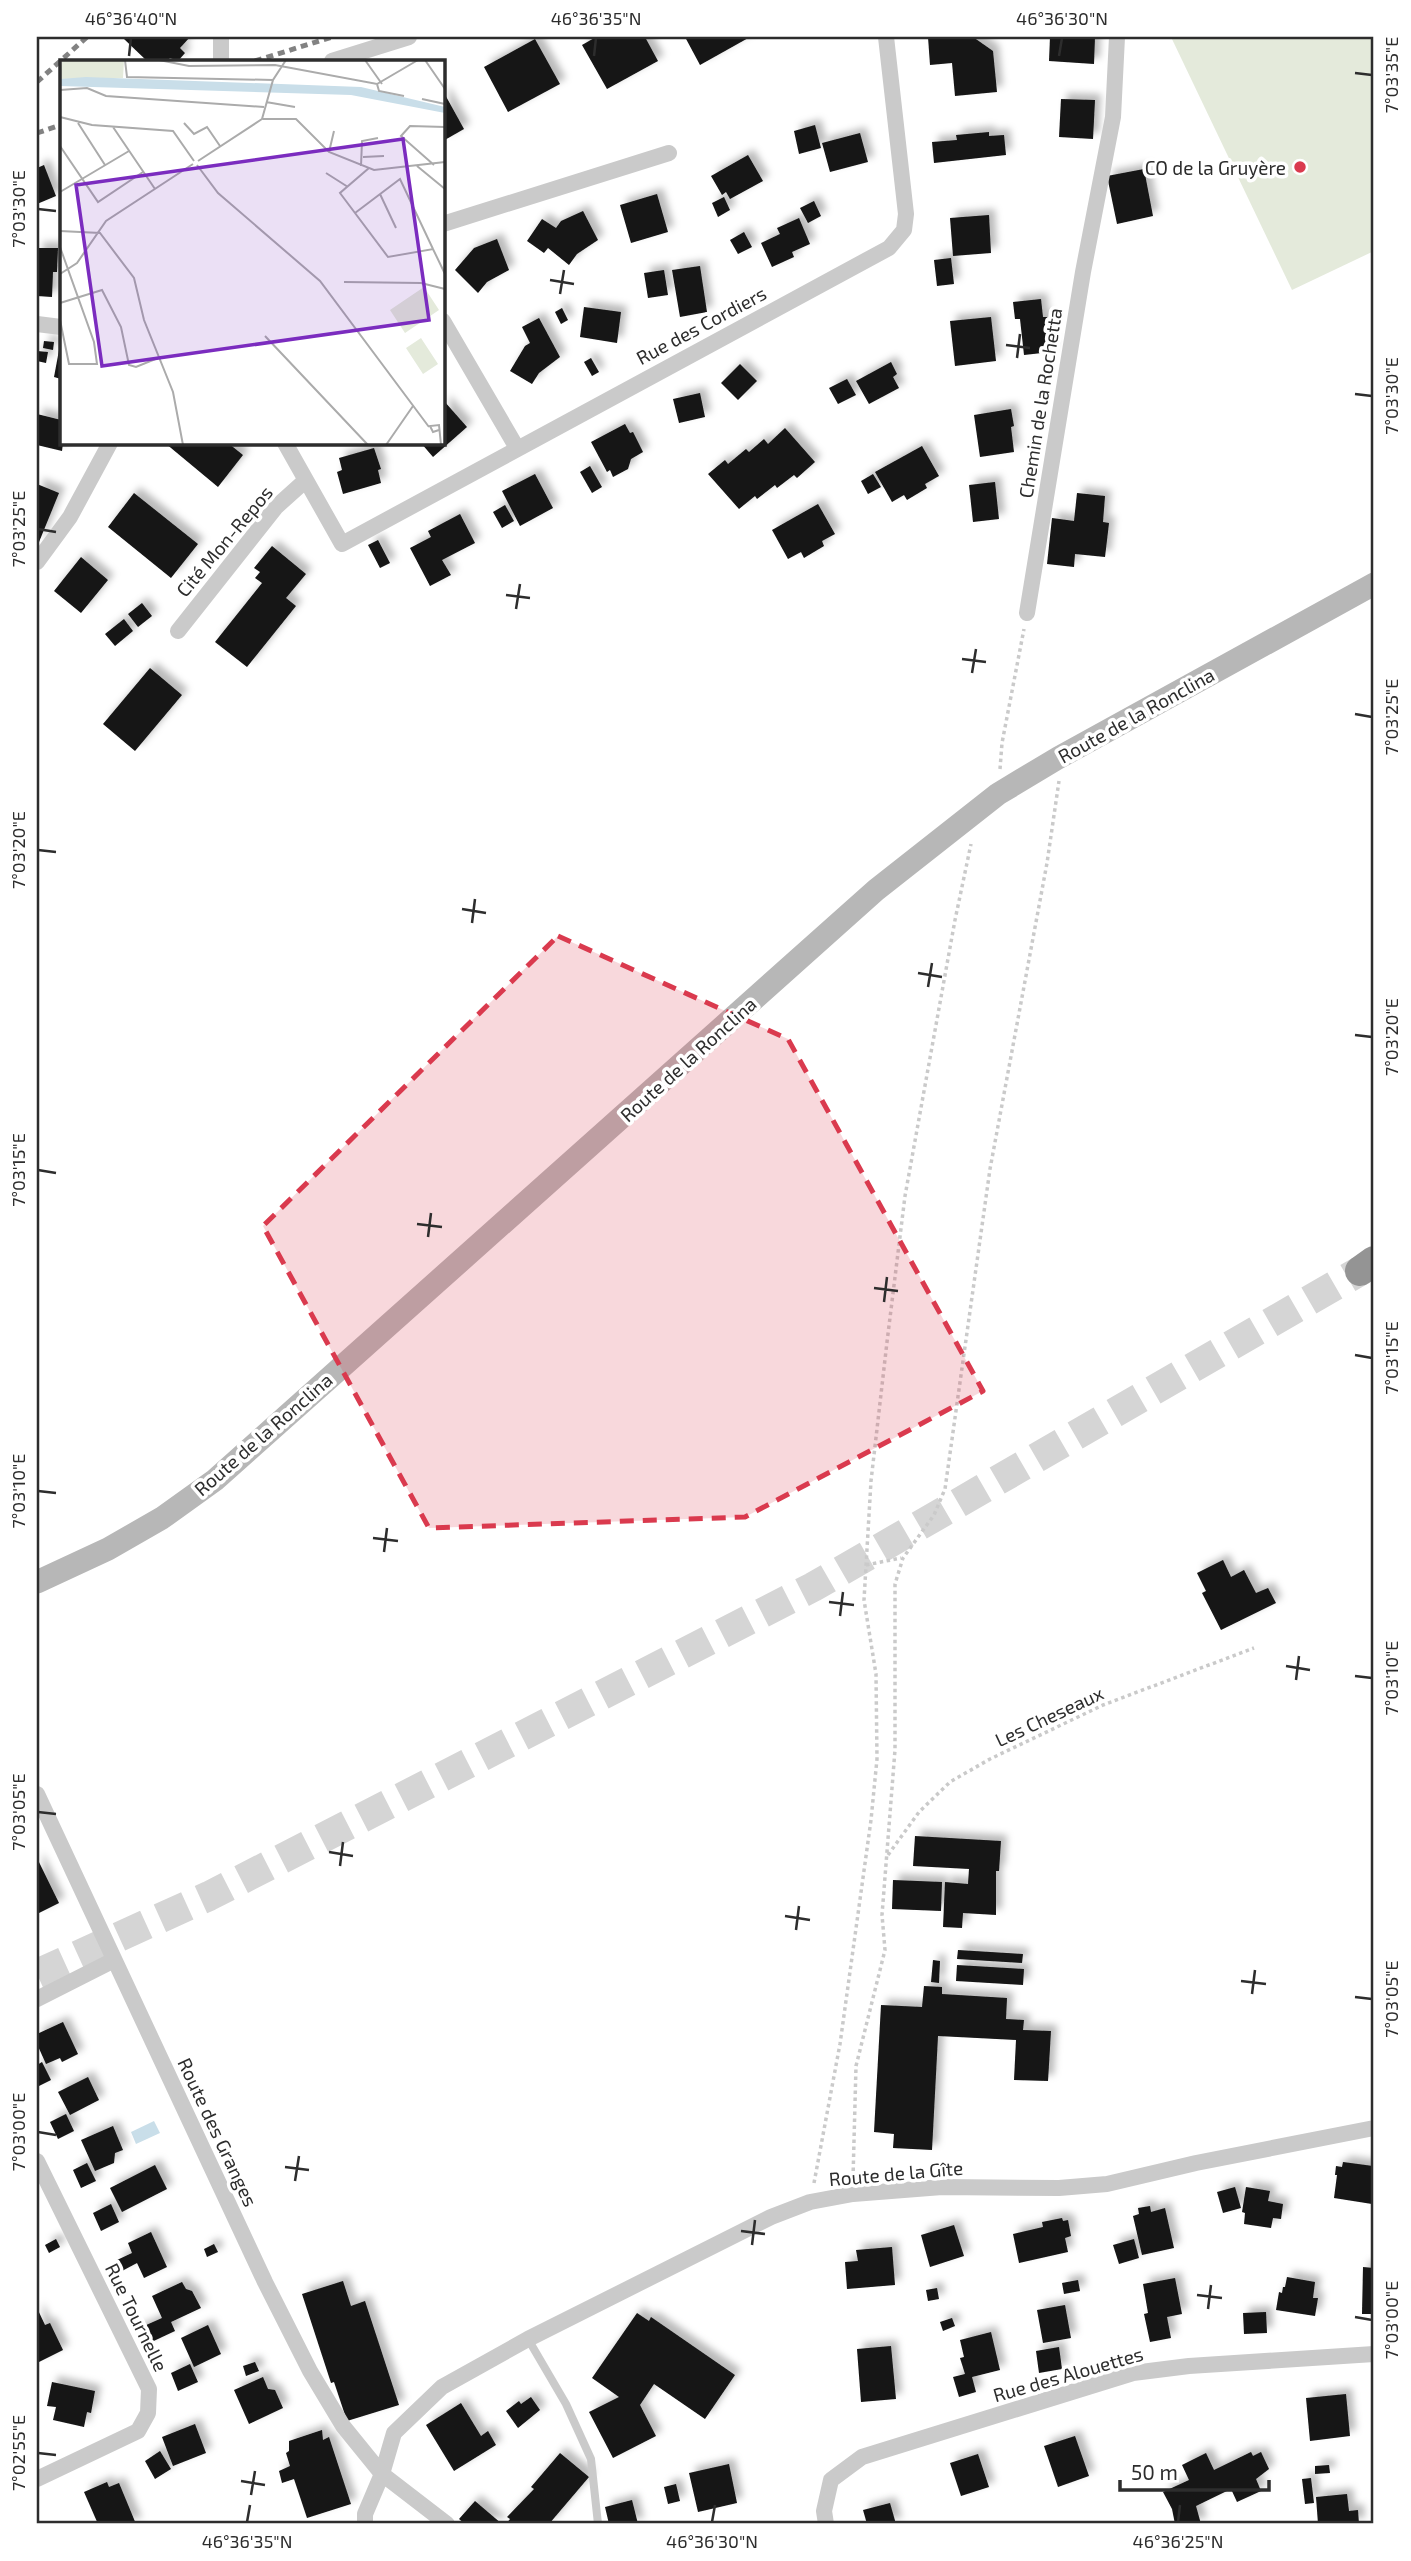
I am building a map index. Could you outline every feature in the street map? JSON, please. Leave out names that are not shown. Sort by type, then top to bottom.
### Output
[{"type":"street","points":[[221,37],[221,60]]},
{"type":"street","points":[[335,60],[409,37]]},
{"type":"street","name":"Rue des Cordiers","points":[[306,480],[342,544],[889,248],[904,230],[906,214],[886,37]]},
{"type":"street","name":"Chemin de la Rochetta","points":[[1027,613],[1083,272],[1113,117],[1117,37]]},
{"type":"street","points":[[444,224],[670,153]]},
{"type":"street","points":[[444,323],[517,448]]},
{"type":"street","points":[[37,324],[60,327]]},
{"type":"street","points":[[37,562],[70,517],[109,444]]},
{"type":"street","points":[[286,444],[306,480]]},
{"type":"street","name":"Cité Mon-Repos","points":[[178,631],[276,507],[306,480]]},
{"type":"street","name":"Route de la Ronclina","points":[[37,1582],[108,1549],[162,1518],[215,1480],[876,890],[969,815],[1058,758],[1374,584]]},
{"type":"street","name":"Route des Granges","points":[[37,1794],[310,2371],[343,2426],[382,2474],[447,2524]]},
{"type":"street","points":[[37,1999],[114,1960]]},
{"type":"street","name":"Route de la Gîte","points":[[365,2524],[365,2514],[382,2474],[394,2433],[442,2387],[528,2339],[771,2217],[810,2202],[853,2194],[942,2187],[1059,2189],[1107,2184],[1374,2128]]},
{"type":"street","name":"Rue Tournelle","points":[[37,2161],[149,2389],[148,2413],[138,2431],[37,2479]]},
{"type":"street","name":"Rue des Alouettes","points":[[826,2524],[824,2511],[831,2480],[862,2457],[1133,2373],[1189,2366],[1374,2354]]},
{"type":"lane","points":[[528,2339],[566,2404],[591,2459],[598,2524]]},
{"type":"path","points":[[999,775],[1002,743],[1027,613]]},
{"type":"path","points":[[853,2194],[856,2066],[885,1950],[882,1915],[895,1749],[895,1584],[903,1558],[934,1516],[945,1489],[990,1168],[1060,788],[1058,758]]},
{"type":"path","points":[[810,2202],[840,2044],[877,1759],[876,1674],[864,1600],[871,1481],[905,1196],[955,920],[975,826],[969,815]]},
{"type":"path","points":[[866,1565],[903,1558]]},
{"type":"path","name":"Les Cheseaux","points":[[887,1856],[919,1812],[950,1782],[990,1759],[1103,1705],[1254,1648]]},
{"type":"highlighted area","points":[[558,936],[788,1039],[983,1391],[745,1517],[429,1528],[263,1226]]},
{"type":"green space","name":"CO de la Gruyère","points":[[1171,37],[1374,37],[1374,251],[1292,290]]},
{"type":"water","points":[[154,2121],[160,2133],[136,2144],[131,2132]]},
{"type":"building","points":[[190,37],[180,48],[185,53],[179,60],[146,60],[124,39]]},
{"type":"building","points":[[596,37],[645,37],[658,61],[607,89],[582,45]]},
{"type":"building","points":[[685,37],[750,37],[700,65]]},
{"type":"building","points":[[928,37],[973,37],[993,51],[997,92],[955,96],[952,63],[930,65]]},
{"type":"building","points":[[1050,37],[1095,37],[1094,64],[1049,61]]},
{"type":"building","points":[[535,39],[560,84],[508,112],[484,67]]},
{"type":"building","points":[[444,93],[464,129],[444,140]]},
{"type":"building","points":[[1061,99],[1095,100],[1093,139],[1059,137]]},
{"type":"building","points":[[815,125],[821,148],[799,154],[794,131]]},
{"type":"building","points":[[989,132],[989,136],[1004,135],[1006,155],[934,163],[932,142],[957,140],[956,135]]},
{"type":"building","points":[[860,133],[868,162],[830,172],[822,143]]},
{"type":"building","points":[[748,155],[763,181],[730,199],[726,192],[722,195],[711,176]]},
{"type":"building","points":[[44,165],[56,196],[37,204],[37,168]]},
{"type":"building","points":[[1144,169],[1153,216],[1117,224],[1107,176]]},
{"type":"building","points":[[657,194],[668,232],[631,243],[620,205]]},
{"type":"building","points":[[724,197],[730,210],[718,217],[712,203]]},
{"type":"building","points":[[814,201],[821,216],[808,223],[800,208]]},
{"type":"building","points":[[583,211],[598,240],[577,254],[569,265],[548,248],[544,253],[527,241],[542,219],[556,228],[561,221]]},
{"type":"building","points":[[989,215],[991,253],[953,256],[950,218]]},
{"type":"building","points":[[799,218],[810,244],[792,252],[794,257],[772,267],[761,243],[780,234],[777,228]]},
{"type":"building","points":[[744,232],[752,247],[738,254],[730,240]]},
{"type":"building","points":[[497,239],[509,270],[487,282],[478,293],[455,270],[474,248]]},
{"type":"building","points":[[37,248],[58,248],[52,297],[37,296]]},
{"type":"building","points":[[951,258],[954,284],[937,286],[934,260]]},
{"type":"building","points":[[700,266],[707,312],[680,317],[672,270]]},
{"type":"building","points":[[664,270],[668,295],[648,298],[644,273]]},
{"type":"building","points":[[1041,299],[1043,317],[1047,317],[1051,352],[1024,355],[1020,319],[1015,319],[1013,302]]},
{"type":"building","points":[[584,307],[621,312],[617,343],[580,337]]},
{"type":"building","points":[[562,308],[568,320],[561,324],[555,312]]},
{"type":"building","points":[[991,317],[996,361],[955,366],[950,321]]},
{"type":"building","points":[[539,318],[560,357],[539,373],[532,384],[510,371],[525,346],[530,343],[522,327]]},
{"type":"building","points":[[44,341],[54,342],[53,350],[43,348]]},
{"type":"building","points":[[60,345],[60,379],[54,377]]},
{"type":"building","points":[[37,351],[48,352],[46,363],[37,361]]},
{"type":"building","points":[[591,358],[599,372],[592,376],[584,362]]},
{"type":"building","points":[[891,362],[897,374],[893,377],[899,388],[869,404],[856,381]]},
{"type":"building","points":[[740,364],[757,381],[738,400],[721,383]]},
{"type":"building","points":[[847,379],[856,395],[838,404],[829,388]]},
{"type":"building","points":[[700,393],[705,417],[679,423],[673,399]]},
{"type":"building","points":[[444,401],[467,427],[433,457],[422,444],[444,444]]},
{"type":"building","points":[[1011,409],[1014,452],[980,457],[974,415]]},
{"type":"building","points":[[37,414],[60,420],[62,451],[37,445]]},
{"type":"building","points":[[625,424],[630,433],[633,432],[643,452],[631,459],[628,469],[613,477],[610,470],[607,472],[591,442]]},
{"type":"building","points":[[785,428],[815,462],[797,478],[794,475],[777,488],[775,485],[739,509],[708,474],[725,460],[728,464],[746,449],[749,452],[764,439],[768,444]]},
{"type":"building","points":[[166,444],[229,444],[243,455],[218,487]]},
{"type":"building","points":[[922,446],[939,476],[925,484],[927,488],[907,500],[904,495],[892,502],[875,472]]},
{"type":"building","points":[[374,448],[381,469],[378,470],[381,483],[343,494],[337,472],[342,470],[339,458]]},
{"type":"building","points":[[590,466],[602,487],[592,493],[580,472]]},
{"type":"building","points":[[535,474],[553,508],[520,526],[502,491]]},
{"type":"building","points":[[873,474],[881,487],[868,494],[861,481]]},
{"type":"building","points":[[995,482],[999,519],[973,522],[969,485]]},
{"type":"building","points":[[37,484],[59,493],[37,547]]},
{"type":"building","points":[[134,493],[198,544],[171,578],[108,527]]},
{"type":"building","points":[[1077,493],[1105,496],[1103,522],[1109,523],[1105,557],[1075,554],[1074,567],[1047,564],[1052,518],[1074,521]]},
{"type":"building","points":[[818,504],[835,534],[822,541],[824,546],[804,558],[801,552],[788,559],[772,530]]},
{"type":"building","points":[[505,505],[514,521],[502,528],[493,512]]},
{"type":"building","points":[[460,514],[475,543],[442,560],[451,575],[430,586],[410,548],[431,537],[428,531]]},
{"type":"building","points":[[378,540],[390,563],[380,568],[368,545]]},
{"type":"building","points":[[272,546],[306,574],[286,598],[296,606],[247,667],[215,642],[262,583],[255,578],[260,572],[254,568]]},
{"type":"building","points":[[81,557],[108,580],[81,613],[54,591]]},
{"type":"building","points":[[142,603],[152,616],[138,627],[128,614]]},
{"type":"building","points":[[124,619],[133,631],[115,646],[105,634]]},
{"type":"building","points":[[150,668],[182,695],[135,751],[103,724]]},
{"type":"building","points":[[1223,1560],[1231,1577],[1244,1570],[1256,1593],[1268,1588],[1276,1603],[1221,1630],[1202,1593],[1206,1591],[1197,1573]]},
{"type":"building","points":[[915,1836],[1001,1841],[999,1871],[996,1871],[996,1915],[963,1913],[962,1928],[943,1927],[945,1882],[968,1884],[969,1869],[913,1866]]},
{"type":"building","points":[[37,1858],[59,1903],[37,1914]]},
{"type":"building","points":[[893,1880],[942,1882],[941,1911],[892,1909]]},
{"type":"building","points":[[958,1950],[1023,1954],[1022,1963],[957,1959]]},
{"type":"building","points":[[933,1960],[940,1961],[939,1983],[931,1982]]},
{"type":"building","points":[[957,1965],[1024,1969],[1023,1985],[956,1981]]},
{"type":"building","points":[[924,1986],[942,1987],[942,1994],[1007,1998],[1006,2019],[1024,2020],[1023,2030],[1051,2031],[1048,2081],[1014,2080],[1016,2040],[938,2036],[932,2150],[893,2148],[894,2134],[874,2132],[881,2005],[922,2007]]},
{"type":"building","points":[[63,2022],[78,2054],[62,2062],[60,2058],[46,2064],[37,2044],[37,2034]]},
{"type":"building","points":[[42,2062],[51,2080],[37,2087],[37,2065]]},
{"type":"building","points":[[88,2077],[99,2100],[70,2115],[58,2092]]},
{"type":"building","points":[[66,2114],[74,2131],[58,2139],[50,2122]]},
{"type":"building","points":[[113,2126],[123,2150],[115,2153],[114,2163],[95,2171],[81,2140]]},
{"type":"building","points":[[1343,2162],[1373,2166],[1372,2204],[1334,2198],[1336,2166],[1342,2167]]},
{"type":"building","points":[[87,2163],[96,2181],[81,2188],[73,2170]]},
{"type":"building","points":[[155,2165],[167,2189],[122,2212],[110,2188]]},
{"type":"building","points":[[1235,2187],[1241,2208],[1223,2213],[1217,2192]]},
{"type":"building","points":[[1246,2187],[1270,2191],[1268,2201],[1283,2204],[1281,2219],[1273,2218],[1271,2228],[1244,2224],[1245,2213],[1242,2212]]},
{"type":"building","points":[[111,2204],[119,2222],[101,2231],[93,2213]]},
{"type":"building","points":[[1150,2206],[1151,2212],[1165,2208],[1174,2248],[1142,2255],[1133,2216],[1139,2214],[1138,2208]]},
{"type":"building","points":[[1062,2218],[1063,2221],[1068,2220],[1071,2236],[1065,2238],[1068,2252],[1019,2263],[1013,2234],[1043,2227],[1042,2222]]},
{"type":"building","points":[[954,2225],[964,2256],[930,2267],[921,2235]]},
{"type":"building","points":[[151,2232],[167,2267],[144,2278],[137,2263],[122,2271],[117,2260],[132,2253],[128,2243]]},
{"type":"building","points":[[56,2239],[60,2247],[49,2253],[45,2245]]},
{"type":"building","points":[[1134,2239],[1139,2258],[1119,2264],[1113,2245]]},
{"type":"building","points":[[214,2244],[218,2252],[207,2257],[204,2249]]},
{"type":"building","points":[[892,2247],[895,2285],[847,2289],[845,2262],[858,2261],[856,2250]]},
{"type":"building","points":[[1363,2267],[1374,2268],[1374,2314],[1362,2314]]},
{"type":"building","points":[[1287,2277],[1315,2282],[1313,2298],[1318,2298],[1315,2316],[1276,2310],[1279,2292],[1282,2293]]},
{"type":"building","points":[[1175,2278],[1182,2314],[1167,2317],[1171,2338],[1150,2342],[1144,2314],[1148,2313],[1143,2284]]},
{"type":"building","points":[[1078,2280],[1080,2291],[1064,2294],[1062,2283]]},
{"type":"building","points":[[343,2281],[351,2306],[365,2301],[399,2405],[347,2421],[334,2382],[331,2383],[302,2294]]},
{"type":"building","points":[[182,2282],[186,2289],[192,2291],[201,2308],[171,2322],[175,2331],[143,2346],[135,2330],[162,2318],[152,2296]]},
{"type":"building","points":[[937,2288],[939,2299],[928,2301],[926,2290]]},
{"type":"building","points":[[1065,2305],[1071,2338],[1043,2343],[1037,2310]]},
{"type":"building","points":[[37,2308],[45,2325],[50,2323],[63,2350],[37,2363]]},
{"type":"building","points":[[1266,2312],[1267,2333],[1244,2334],[1243,2313]]},
{"type":"building","points":[[637,2313],[649,2321],[651,2317],[735,2375],[705,2419],[654,2384],[640,2405],[656,2436],[613,2458],[589,2412],[619,2397],[592,2378]]},
{"type":"building","points":[[952,2318],[955,2326],[943,2331],[940,2322]]},
{"type":"building","points":[[208,2325],[221,2354],[194,2367],[181,2338]]},
{"type":"building","points":[[991,2332],[1000,2370],[972,2377],[976,2392],[959,2397],[953,2377],[965,2374],[960,2358],[964,2357],[960,2340]]},
{"type":"building","points":[[891,2346],[896,2399],[861,2402],[857,2349]]},
{"type":"building","points":[[1059,2347],[1062,2369],[1039,2373],[1036,2351]]},
{"type":"building","points":[[255,2362],[259,2371],[246,2376],[243,2366]]},
{"type":"building","points":[[190,2364],[198,2382],[178,2391],[171,2373]]},
{"type":"building","points":[[263,2377],[268,2389],[275,2390],[283,2408],[249,2424],[234,2390]]},
{"type":"building","points":[[52,2382],[95,2391],[91,2413],[87,2412],[84,2427],[53,2420],[56,2407],[47,2406]]},
{"type":"building","points":[[1346,2394],[1350,2436],[1310,2441],[1306,2398]]},
{"type":"building","points":[[531,2397],[540,2410],[518,2428],[506,2411],[519,2401],[521,2404]]},
{"type":"building","points":[[461,2403],[481,2436],[488,2431],[496,2445],[454,2471],[426,2425]]},
{"type":"building","points":[[195,2424],[206,2453],[173,2466],[162,2437]]},
{"type":"building","points":[[322,2430],[323,2440],[329,2437],[351,2504],[307,2518],[294,2479],[282,2483],[279,2471],[290,2466],[286,2453],[289,2451],[289,2441]]},
{"type":"building","points":[[1075,2436],[1089,2476],[1058,2487],[1044,2446]]},
{"type":"building","points":[[160,2451],[171,2469],[155,2479],[145,2461]]},
{"type":"building","points":[[1251,2452],[1253,2456],[1261,2452],[1269,2469],[1256,2479],[1261,2491],[1237,2502],[1231,2489],[1196,2506],[1201,2524],[1175,2524],[1172,2509],[1163,2492],[1189,2480],[1182,2465],[1206,2453],[1214,2470]]},
{"type":"building","points":[[560,2453],[589,2477],[549,2524],[506,2524],[510,2519],[507,2517],[534,2489],[531,2487]]},
{"type":"building","points":[[978,2454],[989,2487],[961,2496],[950,2463]]},
{"type":"building","points":[[729,2464],[737,2503],[698,2512],[689,2473]]},
{"type":"building","points":[[1329,2465],[1330,2473],[1315,2474],[1315,2466]]},
{"type":"building","points":[[1311,2478],[1314,2503],[1305,2504],[1302,2479]]},
{"type":"building","points":[[107,2482],[109,2487],[119,2483],[136,2524],[98,2524],[84,2492]]},
{"type":"building","points":[[676,2484],[680,2501],[668,2504],[664,2487]]},
{"type":"building","points":[[1347,2494],[1349,2511],[1358,2510],[1359,2524],[1318,2524],[1316,2497]]},
{"type":"building","points":[[632,2500],[638,2524],[609,2524],[605,2507]]},
{"type":"building","points":[[475,2501],[502,2524],[465,2524],[459,2519]]},
{"type":"building","points":[[890,2503],[896,2524],[867,2524],[863,2510]]},
{"type":"tunnel","points":[[37,1974],[209,1896],[813,1587],[1360,1271]]},
{"type":"railway","points":[[61,60],[87,37]]},
{"type":"railway","points":[[258,60],[332,37]]},
{"type":"railway","points":[[37,82],[60,61]]},
{"type":"railway","points":[[37,133],[60,125]]},
{"type":"place","name":"CO de la Gruyère","points":[[1300,167]]}]
